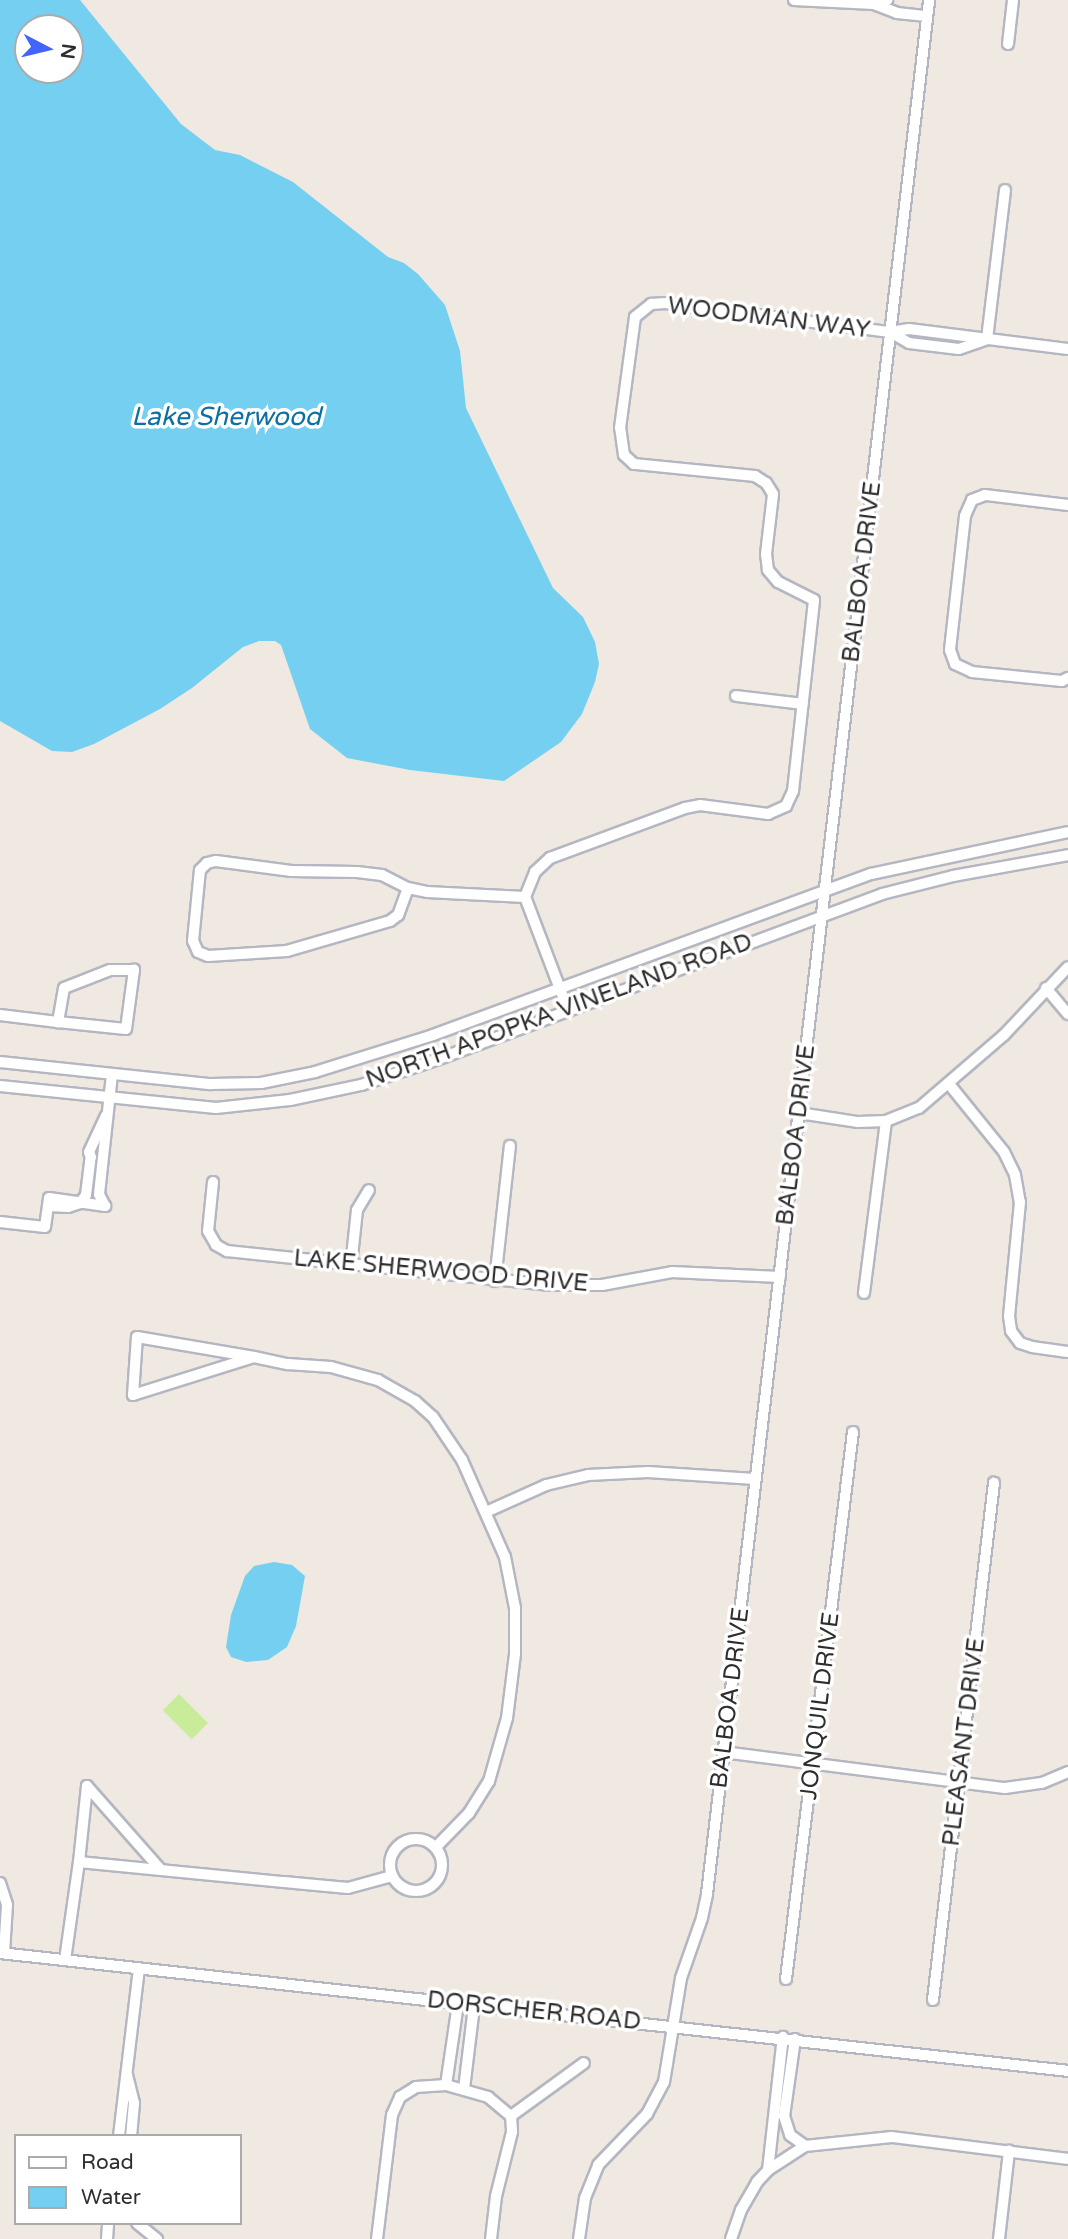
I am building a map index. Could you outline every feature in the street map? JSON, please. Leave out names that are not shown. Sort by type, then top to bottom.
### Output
[{"type":"street","points":[[794,0],[874,4],[897,13],[927,16]]},
{"type":"street","points":[[874,4],[887,0]]},
{"type":"street","name":"BALBOA DRIVE","points":[[579,2239],[589,2181],[607,2152],[648,2114],[656,2101],[669,2064],[681,1978],[698,1931],[707,1894],[929,0]]},
{"type":"street","points":[[1008,44],[1013,0]]},
{"type":"street","points":[[987,339],[1005,190]]},
{"type":"street","name":"WOODMAN WAY","points":[[803,704],[814,600],[778,582],[768,570],[766,554],[773,494],[766,483],[755,476],[634,464],[624,455],[620,428],[635,317],[651,304],[666,303],[890,332],[909,343],[960,349],[987,339],[1068,349]]},
{"type":"street","points":[[1068,505],[985,495],[972,500],[965,516],[950,650],[955,664],[972,672],[1062,681],[1068,678]]},
{"type":"street","points":[[568,1010],[526,897],[535,872],[550,858],[685,808],[700,805],[768,814],[786,806],[793,792],[803,704],[736,695]]},
{"type":"street","name":"NORTH APOPKA VINELAND ROAD","points":[[0,1062],[211,1084],[261,1083],[373,1056],[559,990],[825,890],[915,863],[1068,832]]},
{"type":"street","name":"NORTH APOPKA VINELAND ROAD","points":[[0,1086],[216,1108],[290,1101],[361,1085],[822,914],[953,876],[1068,855]]},
{"type":"street","points":[[408,888],[398,915],[390,921],[287,951],[208,956],[198,952],[193,941],[200,870],[207,863],[216,861],[291,871],[382,875],[408,888],[451,894],[490,893],[526,897]]},
{"type":"street","points":[[799,1114],[858,1122],[886,1121],[919,1108],[1004,1035],[1068,967]]},
{"type":"street","points":[[0,1015],[58,1022],[126,1029],[134,970],[110,970],[64,988],[58,1022]]},
{"type":"street","points":[[1046,988],[1068,1014]]},
{"type":"street","points":[[0,1222],[45,1227],[49,1202],[68,1207],[80,1203],[106,1206],[99,1194],[112,1075]]},
{"type":"street","points":[[949,1084],[1004,1152],[1015,1175],[1020,1202],[1009,1316],[1011,1331],[1020,1343],[1068,1352]]},
{"type":"street","points":[[80,1203],[86,1195],[92,1140],[106,1116]]},
{"type":"street","points":[[864,1293],[886,1121]]},
{"type":"street","points":[[495,1281],[510,1146]]},
{"type":"street","name":"LAKE SHERWOOD DRIVE","points":[[213,1182],[208,1231],[216,1245],[227,1251],[550,1285],[602,1284],[685,1272],[780,1277]]},
{"type":"street","points":[[351,1266],[357,1210],[369,1190]]},
{"type":"street","points":[[254,1357],[132,1395],[137,1337],[331,1367],[378,1380],[415,1401],[433,1417],[462,1460],[505,1558],[515,1608],[515,1654],[507,1718],[489,1781],[469,1813],[436,1847]]},
{"type":"street","name":"JONQUIL DRIVE","points":[[786,1979],[853,1432]]},
{"type":"street","points":[[486,1512],[547,1485],[588,1475],[649,1472],[755,1479]]},
{"type":"street","name":"PLEASANT DRIVE","points":[[933,2000],[994,1483]]},
{"type":"street","points":[[723,1752],[1005,1788],[1042,1783],[1068,1772]]},
{"type":"street","points":[[65,1960],[87,1786],[161,1870]]},
{"type":"street","points":[[419,1839],[436,1847],[442,1863],[442,1872],[432,1887],[411,1891],[397,1883],[392,1876],[391,1856],[403,1842],[419,1839]]},
{"type":"street","points":[[79,1862],[348,1888],[392,1876]]},
{"type":"street","points":[[0,1883],[7,1905],[2,1953]]},
{"type":"street","name":"DORSCHER ROAD","points":[[2,1953],[474,2006],[783,2037],[1068,2071]]},
{"type":"street","points":[[119,2134],[139,1968]]},
{"type":"street","points":[[446,2085],[458,2004]]},
{"type":"street","points":[[464,2089],[474,2006]]},
{"type":"street","points":[[768,2170],[783,2037]]},
{"type":"street","points":[[795,2039],[784,2116],[790,2135],[805,2146]]},
{"type":"street","points":[[511,2116],[584,2063]]},
{"type":"street","points":[[126,2073],[134,2103],[131,2134]]},
{"type":"street","points":[[377,2239],[392,2115],[400,2097],[416,2087],[446,2085],[488,2097],[511,2116],[512,2132],[496,2196],[491,2239]]},
{"type":"street","points":[[731,2239],[741,2210],[768,2170],[805,2146],[892,2137],[1068,2159]]},
{"type":"street","points":[[999,2239],[1009,2151]]},
{"type":"street","points":[[140,2225],[157,2239]]},
{"type":"green space","points":[[179,1694],[208,1723],[192,1739],[163,1710]]},
{"type":"water","name":"Lake Sherwood","points":[[0,0],[80,0],[181,124],[215,150],[240,155],[293,182],[388,257],[404,263],[418,274],[445,305],[460,351],[466,408],[553,588],[583,617],[595,642],[599,664],[582,714],[561,742],[504,781],[410,770],[347,758],[310,729],[281,645],[275,641],[259,641],[243,647],[192,688],[160,709],[94,744],[72,752],[52,751],[0,721]]},
{"type":"water","points":[[274,1562],[292,1565],[305,1576],[296,1626],[287,1647],[268,1660],[246,1662],[231,1657],[226,1647],[231,1615],[245,1576],[254,1566]]}]
